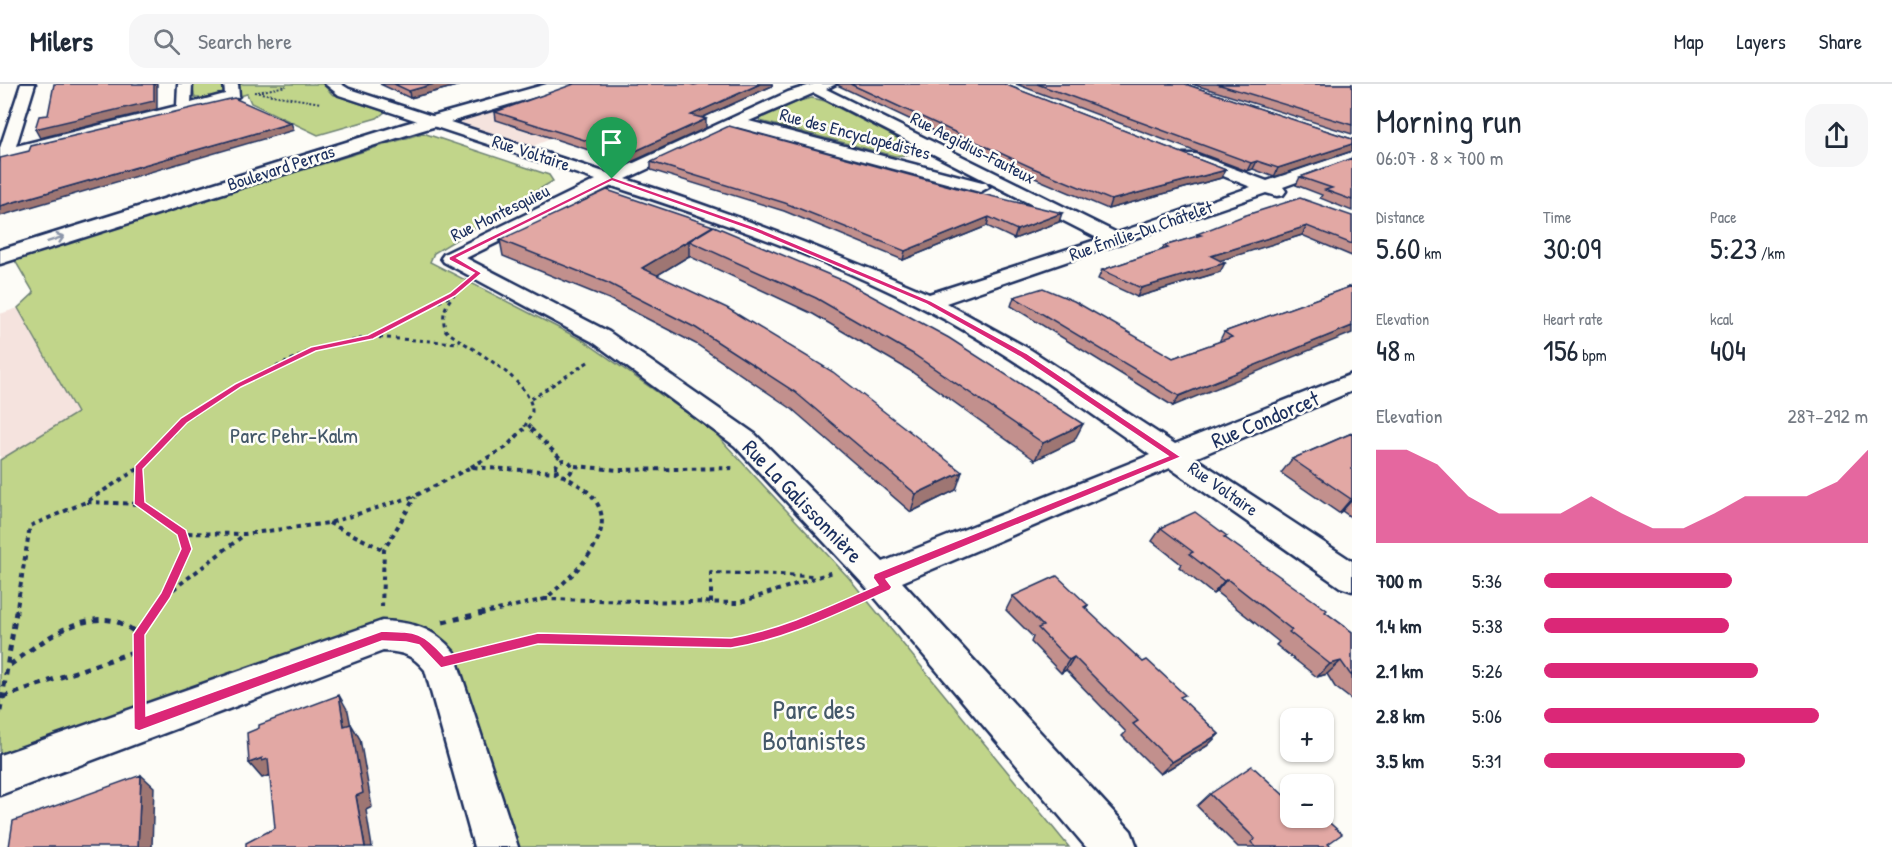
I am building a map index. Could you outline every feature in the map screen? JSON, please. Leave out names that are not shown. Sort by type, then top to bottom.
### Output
[{"type":"main road","name":"Boulevard Perras","points":[[87,210],[411,114],[522,84]]},
{"type":"main road","name":"Boulevard Perras","points":[[0,257],[432,121],[564,84]]},
{"type":"street","points":[[3,155],[28,84]]},
{"type":"street","points":[[184,109],[185,84]]},
{"type":"street","name":"Rue Voltaire","points":[[333,84],[344,92],[612,179],[755,230],[928,302],[1023,355],[1352,578]]},
{"type":"street","name":"Rue Montesquieu","points":[[451,258],[612,179],[821,86]]},
{"type":"street","name":"Rue Aegidius-Fauteux","points":[[821,86],[1034,201],[1116,240]]},
{"type":"street","points":[[3,155],[184,109],[232,90]]},
{"type":"street","points":[[0,114],[19,111]]},
{"type":"street","name":"Rue des Encyclopédistes","points":[[736,122],[1034,201]]},
{"type":"street","points":[[1171,150],[1290,195]]},
{"type":"street","name":"Rue Émilie-Du Châtelet","points":[[928,302],[1116,240],[1352,157]]},
{"type":"street","name":"Rue La Galissonnière","points":[[451,258],[601,337],[745,440],[882,582],[1115,847]]},
{"type":"street","name":"Rue Condorcet","points":[[882,582],[1352,382]]},
{"type":"street","points":[[0,775],[382,636],[406,636],[423,641],[441,663],[496,847]]},
{"type":"path","points":[[232,90],[286,86],[287,84]]},
{"type":"path","points":[[370,337],[452,295],[478,273]]},
{"type":"path","points":[[86,502],[140,504],[182,533],[245,534],[329,523],[415,496],[471,467],[513,442],[528,425],[531,416],[531,399],[523,386],[446,331],[442,323],[445,305],[452,295]]},
{"type":"path","points":[[0,711],[30,526],[86,502],[138,468],[184,420],[238,386],[314,349],[370,337],[400,337],[461,343]]},
{"type":"path","points":[[531,399],[555,381],[614,346]]},
{"type":"path","points":[[528,425],[563,461],[572,463],[574,466],[618,470],[772,468]]},
{"type":"path","points":[[545,599],[579,571],[601,532],[601,516],[595,498],[559,473],[555,466],[563,461]]},
{"type":"path","points":[[471,467],[559,473],[571,472],[574,466]]},
{"type":"path","points":[[138,468],[140,504]]},
{"type":"path","points":[[382,636],[384,550],[415,496]]},
{"type":"path","points":[[329,523],[384,550]]},
{"type":"path","points":[[139,724],[139,634],[166,595],[186,549],[182,533]]},
{"type":"path","points":[[166,595],[245,534]]},
{"type":"path","points":[[440,623],[545,599],[738,603],[831,572],[882,582]]},
{"type":"path","points":[[711,603],[711,573],[816,576]]},
{"type":"path","points":[[441,663],[538,639],[731,643],[762,638],[791,628],[882,582]]},
{"type":"path","points":[[9,665],[59,632],[88,623],[110,620],[139,634]]},
{"type":"path","points":[[3,698],[139,650]]},
{"type":"shaded area","points":[[570,84],[634,84],[665,93],[523,150],[442,124]]},
{"type":"shaded area","points":[[18,308],[77,413],[0,460],[0,314]]},
{"type":"green space","points":[[192,84],[223,84],[223,93],[210,98],[195,98]]},
{"type":"green space","points":[[239,84],[323,84],[332,94],[385,112],[377,118],[318,135],[251,103],[247,94],[240,96]]},
{"type":"green space","points":[[812,98],[825,101],[921,150],[917,154],[895,156],[759,119],[799,101]]},
{"type":"green space","name":"Parc Pehr-Kalm","points":[[423,133],[549,175],[553,181],[434,253],[430,262],[584,341],[714,432],[849,578],[1069,847],[496,847],[441,663],[382,636],[0,775],[0,460],[77,413],[18,308],[34,293],[14,259]]},
{"type":"building","points":[[54,84],[154,84],[154,101],[35,129],[39,116],[48,115]]},
{"type":"building","points":[[394,84],[434,84],[409,91]]},
{"type":"building","points":[[574,84],[760,84],[691,115],[706,119],[629,154],[495,112]]},
{"type":"building","points":[[850,84],[1004,84],[1226,170],[1111,200],[1033,168]]},
{"type":"building","points":[[1037,84],[1185,84],[1352,139],[1352,144],[1278,168],[1257,161],[1251,163]]},
{"type":"building","points":[[1217,84],[1352,84],[1352,125]]},
{"type":"building","points":[[234,98],[291,123],[0,206],[0,158],[29,151],[31,146]]},
{"type":"building","points":[[729,126],[957,188],[1062,213],[1017,230],[989,217],[905,251],[785,203],[651,162]]},
{"type":"building","points":[[1352,158],[1352,200],[1325,190],[1332,188],[1300,177]]},
{"type":"building","points":[[607,190],[713,226],[642,268],[727,308],[833,372],[962,472],[916,494],[795,392],[696,328],[608,283],[500,240]]},
{"type":"building","points":[[1300,198],[1352,216],[1352,244],[1307,226],[1211,256],[1225,263],[1141,288],[1102,270],[1168,248],[1164,246],[1201,235],[1197,234],[1243,216]]},
{"type":"building","points":[[714,226],[844,281],[949,338],[1083,424],[1043,443],[913,354],[816,298],[689,241]]},
{"type":"building","points":[[1352,286],[1352,326],[1179,396],[1014,297],[1043,288],[1074,301],[1173,358],[1232,337],[1224,332]]},
{"type":"building","points":[[1352,433],[1352,499],[1351,499],[1292,459]]},
{"type":"building","points":[[1195,512],[1227,536],[1224,537],[1327,610],[1325,612],[1352,632],[1352,676],[1341,661],[1330,664],[1289,632],[1292,630],[1227,579],[1224,581],[1189,554],[1193,552],[1161,528]]},
{"type":"building","points":[[1057,576],[1088,605],[1084,607],[1143,662],[1147,660],[1185,695],[1180,697],[1219,734],[1172,762],[1133,724],[1138,721],[1074,657],[1069,660],[1038,628],[1043,626],[1013,596]]},
{"type":"building","points":[[339,695],[344,726],[351,724],[363,793],[356,796],[365,847],[246,847],[246,843],[275,828],[268,759],[262,761],[262,758],[249,763],[247,733],[259,728],[259,725]]},
{"type":"building","points":[[1252,766],[1280,792],[1280,828],[1334,827],[1342,834],[1328,844],[1332,847],[1256,847],[1251,842],[1255,839],[1210,794]]},
{"type":"building","points":[[141,775],[138,847],[9,847],[13,821]]},
{"type":"route","points":[[612,179],[830,259],[928,302],[1023,355],[1176,457],[878,578],[886,587],[762,638],[731,643],[538,639],[441,663],[423,641],[406,636],[382,636],[139,724],[139,634],[166,595],[186,549],[182,533],[140,504],[138,468],[184,420],[238,386],[314,349],[370,337],[452,295],[478,273],[451,258],[612,179]]},
{"type":"park label","name":"Parc des Botanistes","points":[[814,726]]}]
